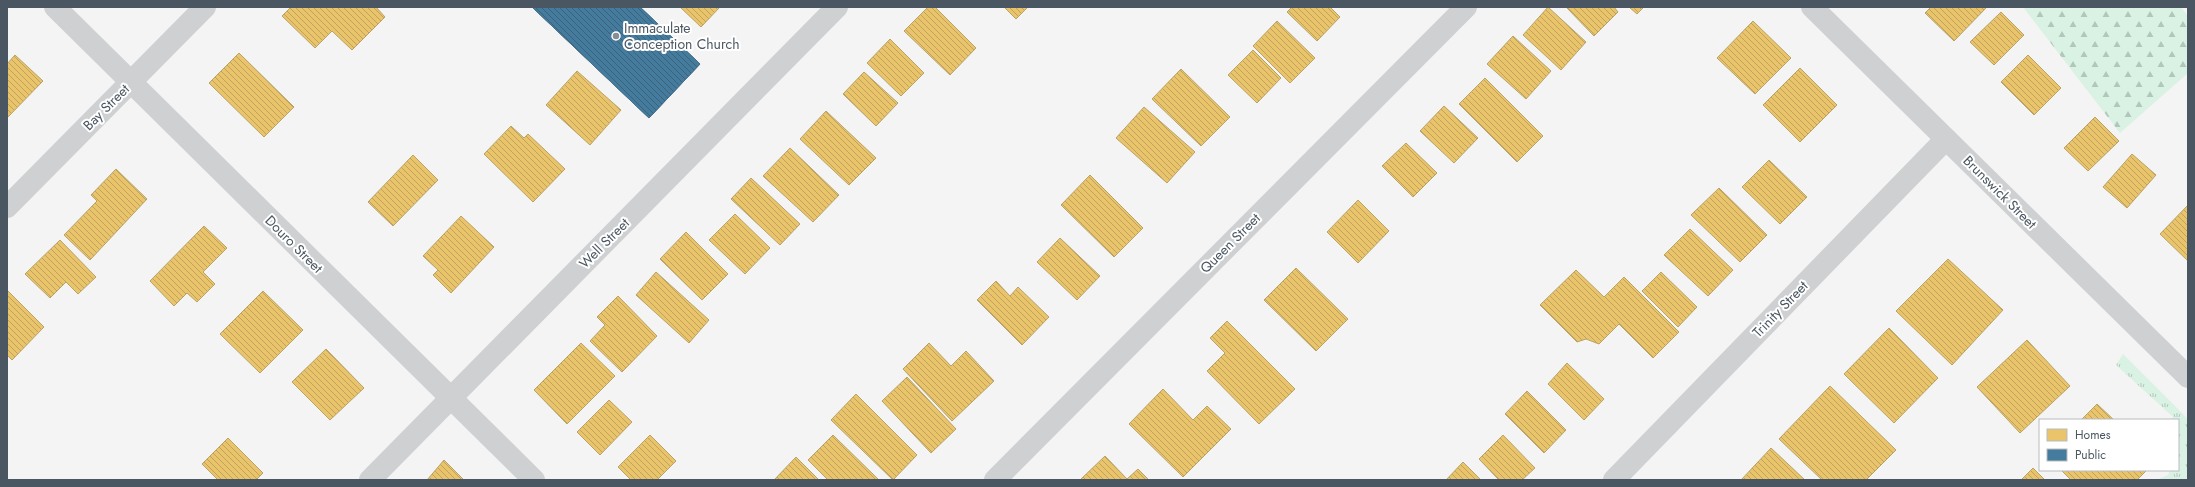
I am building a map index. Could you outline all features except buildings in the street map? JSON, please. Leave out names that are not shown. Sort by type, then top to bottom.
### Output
[{"type":"street","name":"Douro Street","points":[[55,7],[450,399],[534,480]]},
{"type":"street","name":"Bay Street","points":[[7,207],[205,7]]},
{"type":"street","name":"Well Street","points":[[370,480],[837,7]]},
{"type":"street","name":"Queen Street","points":[[995,480],[1466,7]]},
{"type":"street","name":"Brunswick Street","points":[[1812,7],[2188,377]]},
{"type":"street","name":"Trinity Street","points":[[1614,480],[1946,139]]},
{"type":"green space","points":[[2023,7],[2181,7],[2188,16],[2188,73],[2120,133]]},
{"type":"green space","points":[[2123,354],[2188,419],[2188,480],[2156,480],[2168,475],[2170,471],[2179,471],[2179,419],[2171,419],[2173,417],[2116,365]]},
{"type":"place","name":"Immaculate Conception Church","points":[[616,36]]}]
